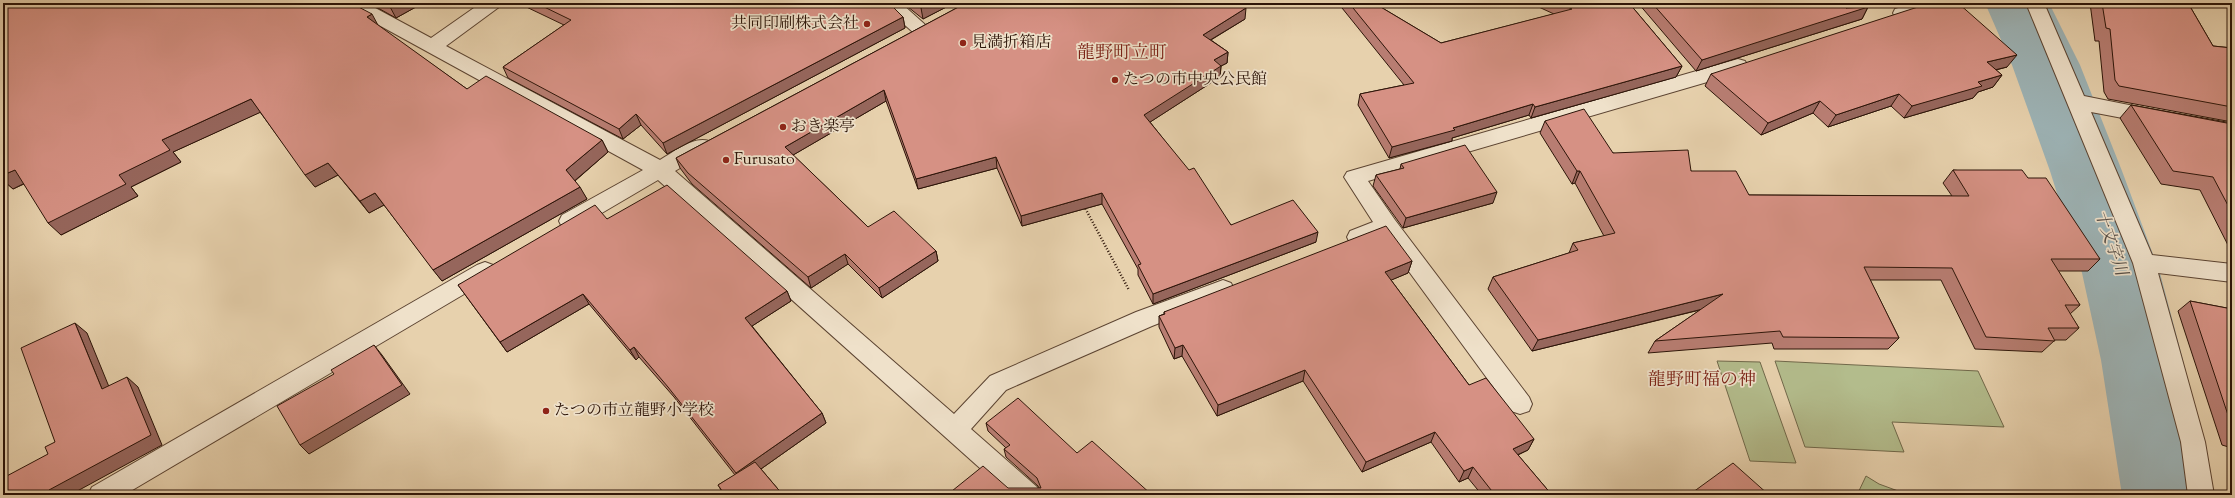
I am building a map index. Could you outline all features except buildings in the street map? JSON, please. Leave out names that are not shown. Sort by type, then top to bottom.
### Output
[{"type":"street","points":[[352,3],[659,169],[1028,495]]},
{"type":"street","points":[[431,47],[493,3]]},
{"type":"street","points":[[889,3],[929,26],[903,40]]},
{"type":"street","points":[[1883,19],[1935,3]]},
{"type":"street","points":[[2035,3],[2144,263],[2193,442],[2201,495]]},
{"type":"street","points":[[1520,404],[1387,226],[1354,177],[1692,81],[1757,59]]},
{"type":"street","points":[[1676,63],[1692,81]]},
{"type":"street","points":[[2077,102],[2173,121]]},
{"type":"street","points":[[549,233],[659,169],[721,136]]},
{"type":"street","points":[[1336,246],[1387,226]]},
{"type":"street","points":[[101,495],[501,261]]},
{"type":"street","points":[[2144,263],[2232,273]]},
{"type":"street","points":[[954,430],[998,383],[1144,319],[1240,282]]},
{"type":"path","points":[[1082,202],[1144,319]]},
{"type":"green space","points":[[1717,361],[1760,362],[1796,463],[1750,461]]},
{"type":"green space","points":[[1775,361],[1978,371],[2004,427],[1892,422],[1904,452],[1805,447]]},
{"type":"green space","points":[[1866,476],[1879,484],[1909,495],[1857,495]]},
{"type":"waterway","name":"十文字川","points":[[2017,3],[2046,65],[2086,171],[2121,273],[2142,360],[2167,495]]},
{"type":"place","name":"共同印刷株式会社","points":[[867,24]]},
{"type":"place","name":"見満折箱店","points":[[963,43]]},
{"type":"place","name":"たつの市中央公民館","points":[[1115,80]]},
{"type":"place","name":"おき楽亭","points":[[783,127]]},
{"type":"place","name":"Furusato","points":[[726,160]]},
{"type":"place","name":"たつの市立龍野小学校","points":[[546,411]]},
{"type":"district","name":"龍野町立町","points":[[1122,54]]},
{"type":"district","name":"龍野町福の神","points":[[1702,381]]}]
